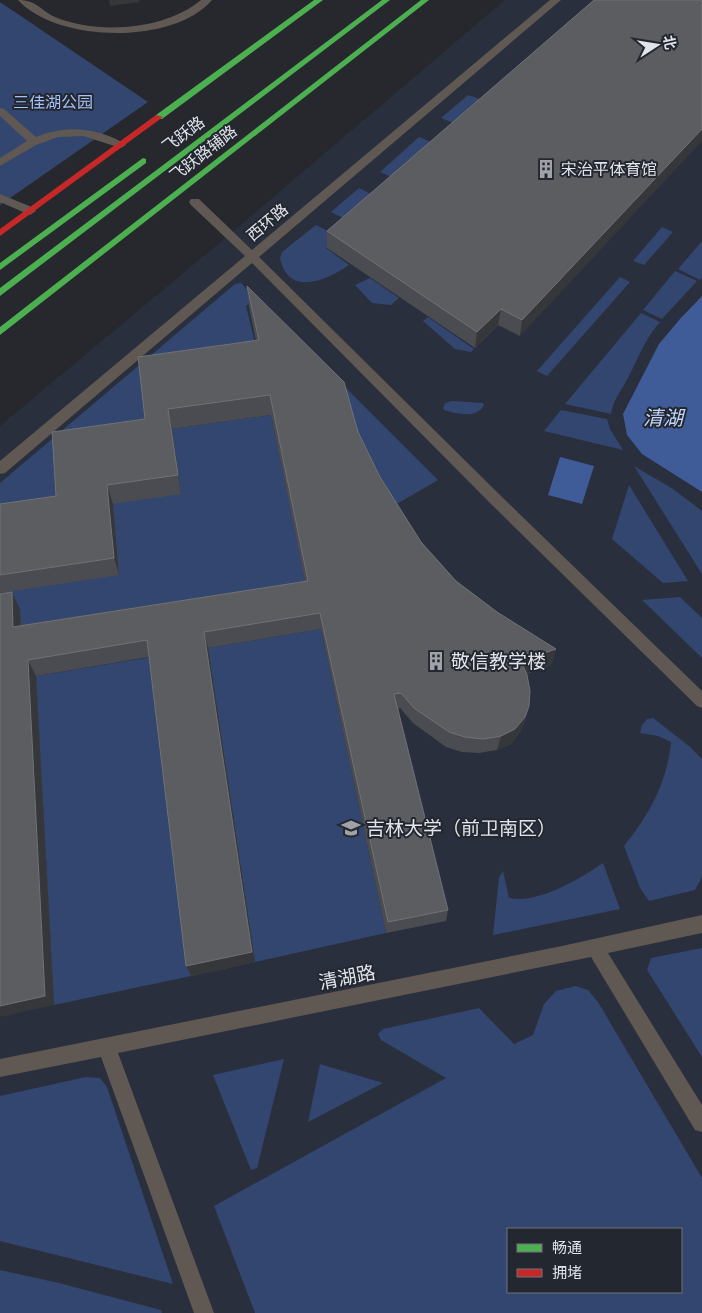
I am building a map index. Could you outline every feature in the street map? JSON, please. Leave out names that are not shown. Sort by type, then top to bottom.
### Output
[{"type":"street","points":[[0,233],[319,0]]},
{"type":"street","name":"飞跃路","points":[[0,293],[386,0]]},
{"type":"street","name":"飞跃路辅路","points":[[0,332],[426,0]]},
{"type":"street","name":"飞跃路","points":[[0,268],[152,154]]},
{"type":"lane","points":[[23,0],[52,19],[76,26],[105,31],[133,30],[183,17],[206,0]]},
{"type":"lane","name":"西环路","points":[[0,469],[556,0]]},
{"type":"lane","points":[[0,111],[34,141]]},
{"type":"lane","points":[[0,162],[19,148],[34,141],[80,133],[94,135],[122,145]]},
{"type":"lane","points":[[0,198],[30,212]]},
{"type":"lane","points":[[195,202],[702,701]]},
{"type":"lane","name":"清湖路","points":[[0,1068],[595,948],[702,924]]},
{"type":"lane","points":[[595,948],[702,1123]]},
{"type":"lane","points":[[107,1047],[204,1313]]},
{"type":"shaded area","name":"吉林大学（前卫南区）","points":[[505,0],[702,0],[702,1313],[0,1313],[0,426],[230,234]]},
{"type":"green space","name":"三佳湖公园","points":[[0,2],[148,102],[0,205]]},
{"type":"green space","points":[[468,95],[491,103],[463,127],[441,118]]},
{"type":"green space","points":[[419,137],[441,146],[401,181],[380,172]]},
{"type":"green space","points":[[359,188],[381,199],[353,223],[331,212]]},
{"type":"green space","points":[[316,225],[338,236],[326,248],[349,265],[319,280],[299,282],[291,278],[284,270],[280,258],[282,252]]},
{"type":"green space","points":[[662,227],[673,232],[644,265],[633,261]]},
{"type":"green space","points":[[702,241],[702,278],[700,280],[678,269]]},
{"type":"green space","points":[[675,271],[697,281],[662,319],[643,310]]},
{"type":"green space","points":[[620,277],[630,282],[547,376],[537,371]]},
{"type":"green space","points":[[370,278],[399,298],[391,305],[372,303],[355,285]]},
{"type":"green space","points":[[241,283],[438,480],[390,508],[360,450],[349,402],[249,304],[246,306],[259,359],[148,437],[60,512],[0,521],[0,483],[235,284]]},
{"type":"green space","points":[[641,313],[660,322],[643,347],[628,379],[616,398],[611,414],[565,404]]},
{"type":"green space","points":[[428,317],[474,349],[471,352],[455,349],[423,321]]},
{"type":"green space","points":[[452,401],[483,403],[484,405],[472,414],[461,414],[444,410],[445,403]]},
{"type":"green space","points":[[561,410],[607,419],[610,429],[623,450],[544,431]]},
{"type":"green space","points":[[271,415],[309,598],[22,643],[0,613],[0,593],[113,504],[172,429]]},
{"type":"green space","points":[[634,466],[673,489],[702,511],[702,574]]},
{"type":"green space","points":[[629,485],[688,581],[663,583],[612,539]]},
{"type":"green space","points":[[680,597],[702,618],[702,658],[642,600]]},
{"type":"green space","points":[[321,629],[386,933],[255,962],[208,648]]},
{"type":"green space","points":[[152,657],[191,976],[54,1005],[36,676]]},
{"type":"green space","points":[[653,718],[689,746],[702,759],[702,877],[695,890],[649,901],[640,888],[624,846],[649,810],[661,785],[669,757],[671,742],[658,736],[640,733],[642,725],[647,719]]},
{"type":"green space","points":[[603,863],[620,909],[493,935],[499,877],[503,871],[509,898],[521,899],[546,894],[558,889]]},
{"type":"green space","points":[[702,948],[702,1057],[647,970],[651,958]]},
{"type":"green space","points":[[576,986],[588,990],[598,1002],[702,1178],[702,1313],[255,1313],[214,1206],[446,1078],[381,1040],[378,1034],[383,1029],[479,1008],[514,1044],[533,1035],[544,1004],[556,991]]},
{"type":"green space","points":[[284,1059],[257,1168],[251,1170],[213,1075]]},
{"type":"green space","points":[[320,1064],[383,1083],[308,1122]]},
{"type":"green space","points":[[86,1077],[100,1078],[107,1087],[173,1284],[0,1241],[0,1096]]},
{"type":"green space","points":[[0,1270],[59,1283],[161,1310],[162,1313],[0,1313]]},
{"type":"water","name":"清湖","points":[[702,296],[702,492],[642,454],[627,435],[623,414],[659,344]]},
{"type":"water","points":[[560,457],[594,466],[582,504],[548,495]]},
{"type":"building","name":"宋治平体育馆","points":[[594,0],[702,1],[702,129],[522,320],[501,309],[477,332],[327,231]]},
{"type":"building","name":"敬信教学楼","points":[[247,286],[344,382],[358,432],[380,477],[421,542],[456,581],[497,612],[556,649],[521,661],[527,675],[530,691],[529,706],[525,717],[515,729],[501,736],[483,739],[465,737],[449,732],[414,708],[401,693],[394,694],[448,910],[388,922],[320,613],[204,632],[252,952],[186,966],[147,640],[28,660],[45,996],[0,1006],[0,594],[12,592],[13,627],[308,581],[270,395],[168,409],[178,475],[107,485],[114,558],[0,575],[0,504],[56,496],[52,432],[145,419],[138,357],[259,340]]},
{"type":"traffic: fast","points":[[159,117],[319,0]]},
{"type":"traffic: fast","points":[[0,293],[386,0]]},
{"type":"traffic: fast","points":[[0,332],[425,0]]},
{"type":"traffic: fast","points":[[0,267],[143,161]]},
{"type":"traffic: jam","points":[[0,233],[159,117]]},
{"type":"place","name":"宋治平体育馆","points":[[546,169]]},
{"type":"place","name":"敬信教学楼","points":[[436,661]]},
{"type":"place","name":"吉林大学（前卫南区）","points":[[351,828]]}]
